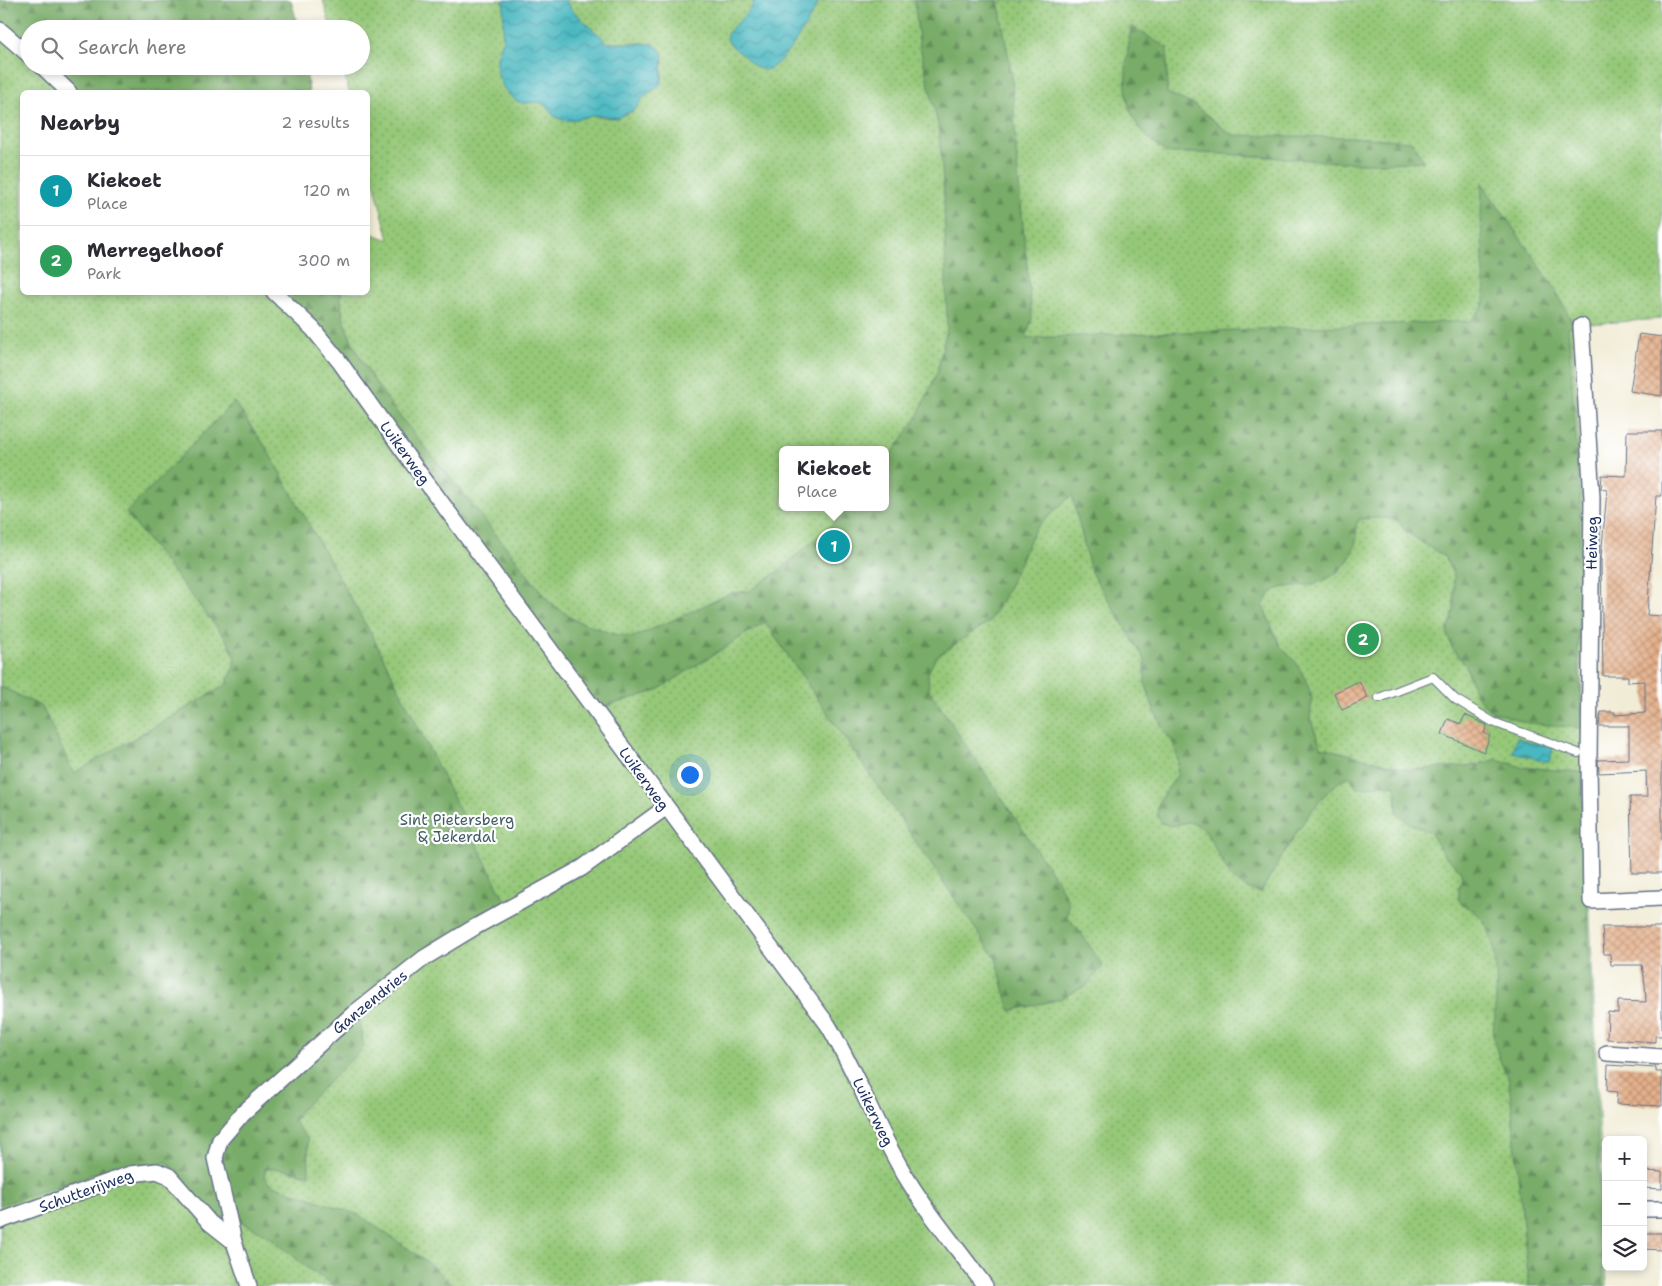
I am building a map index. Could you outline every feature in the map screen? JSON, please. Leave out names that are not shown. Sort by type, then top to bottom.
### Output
[{"type":"street","points":[[0,30],[20,47]]},
{"type":"street","points":[[51,75],[67,90]]},
{"type":"street","name":"Luikerweg","points":[[277,295],[313,329],[340,361],[404,452],[665,808],[828,1025],[846,1055],[898,1164],[928,1211],[985,1286]]},
{"type":"street","name":"Heiweg","points":[[1582,326],[1592,498],[1584,756],[1591,901],[1662,898]]},
{"type":"street","name":"Ganzendries","points":[[249,1286],[234,1242],[215,1158],[220,1140],[243,1113],[353,1014],[424,958],[475,927],[582,868],[665,808]]},
{"type":"street","points":[[1607,1053],[1662,1057]]},
{"type":"street","name":"Schutterijweg","points":[[0,1221],[130,1174],[157,1171],[169,1176],[210,1223],[234,1242]]},
{"type":"street","points":[[1647,1209],[1662,1209]]},
{"type":"lane","points":[[1379,698],[1433,677],[1455,699],[1487,719],[1584,756]]},
{"type":"green space","name":"Sint Pietersberg & Jekerdal","points":[[0,0],[20,20],[20,75],[306,75],[309,90],[20,90],[20,295],[370,295],[370,233],[389,240],[370,168],[370,90],[348,90],[344,75],[370,75],[370,20],[329,20],[323,0],[504,0],[503,41],[497,57],[497,72],[509,95],[523,103],[540,102],[550,109],[610,118],[628,114],[635,109],[645,95],[657,88],[662,80],[663,54],[659,48],[644,43],[608,43],[573,11],[565,0],[1662,0],[1662,319],[1572,325],[1583,496],[1581,650],[1584,788],[1602,1178],[1602,1271],[1606,1271],[1607,1286],[0,1286]]},
{"type":"green space","points":[[0,0],[291,0],[297,20],[20,20],[20,39],[0,21]]},
{"type":"green space","points":[[914,0],[998,0],[1012,76],[1017,164],[1032,318],[1026,338],[1470,321],[1482,308],[1485,299],[1481,217],[1482,183],[1554,287],[1574,325],[1568,327],[1580,497],[1578,652],[1583,728],[1527,723],[1489,710],[1475,694],[1466,666],[1452,648],[1447,632],[1454,611],[1454,576],[1445,557],[1406,532],[1398,521],[1384,518],[1360,519],[1356,525],[1357,535],[1351,555],[1339,571],[1322,581],[1275,590],[1263,606],[1280,646],[1296,662],[1306,681],[1312,698],[1310,718],[1321,747],[1410,770],[1478,765],[1497,759],[1521,767],[1581,772],[1604,1286],[1529,1286],[1509,1081],[1497,1052],[1493,1033],[1496,985],[1494,951],[1491,936],[1484,922],[1475,911],[1462,905],[1459,900],[1459,887],[1462,877],[1460,870],[1444,855],[1430,832],[1410,824],[1397,813],[1396,786],[1383,784],[1357,789],[1350,776],[1337,784],[1312,811],[1288,846],[1260,893],[1232,879],[1207,834],[1199,825],[1188,822],[1172,826],[1161,823],[1157,814],[1159,801],[1177,776],[1178,761],[1174,744],[1163,729],[1154,710],[1145,682],[1145,660],[1091,572],[1072,495],[1035,529],[1004,597],[989,622],[936,657],[928,673],[929,690],[1060,885],[1069,904],[1067,917],[1081,933],[1103,966],[1087,985],[1060,999],[1010,1011],[996,959],[765,622],[656,691],[606,706],[596,704],[281,295],[341,295],[343,316],[352,341],[382,393],[549,602],[575,620],[613,634],[633,637],[731,593],[749,591],[777,572],[834,523],[844,511],[889,511],[889,457],[916,419],[937,373],[947,328],[944,194],[939,129],[920,47]]},
{"type":"green space","points":[[1131,26],[1167,48],[1167,93],[1194,105],[1232,135],[1353,137],[1411,141],[1424,161],[1358,163],[1238,155],[1166,153],[1140,129],[1129,105],[1126,92],[1126,66]]},
{"type":"green space","points":[[59,75],[306,75],[309,90],[76,90]]},
{"type":"green space","points":[[234,402],[265,446],[376,643],[507,905],[357,1011],[364,1047],[300,1111],[294,1122],[308,1139],[309,1175],[281,1169],[266,1169],[264,1177],[270,1184],[359,1215],[426,1261],[454,1286],[335,1286],[307,1268],[270,1237],[248,1225],[223,1216],[226,1233],[218,1227],[168,1162],[106,1170],[0,1205],[0,686],[42,707],[74,773],[226,685],[235,662],[233,652],[226,639],[126,513]]},
{"type":"water","points":[[504,0],[565,0],[573,11],[608,43],[654,44],[663,54],[661,84],[645,95],[635,109],[617,118],[598,115],[566,121],[555,117],[546,105],[540,102],[523,103],[516,101],[504,89],[497,72],[497,57],[503,41]]},
{"type":"water","points":[[755,0],[819,0],[796,41],[779,62],[771,68],[764,70],[752,64],[732,46],[727,38],[728,33],[749,11]]},
{"type":"water","points":[[1517,738],[1553,748],[1549,762],[1513,752]]},
{"type":"building","points":[[1639,334],[1662,337],[1662,396],[1630,391]]},
{"type":"building","points":[[1627,431],[1662,431],[1662,496],[1656,496],[1647,615],[1662,616],[1662,873],[1632,873],[1630,797],[1647,797],[1646,771],[1599,773],[1598,760],[1629,759],[1629,726],[1599,726],[1601,712],[1615,712],[1615,715],[1645,713],[1645,681],[1628,682],[1628,676],[1603,676],[1601,558],[1607,490],[1601,489],[1602,475],[1626,476]]},
{"type":"building","points":[[1359,681],[1368,698],[1342,710],[1334,693]]},
{"type":"building","points":[[1465,715],[1487,725],[1484,733],[1490,736],[1484,752],[1442,734],[1448,719],[1461,724]]},
{"type":"building","points":[[1602,927],[1662,927],[1662,1036],[1655,1036],[1655,1042],[1607,1039],[1608,1012],[1618,1013],[1618,1001],[1646,1002],[1642,965],[1611,965],[1610,954],[1604,954]]},
{"type":"building","points":[[1608,1065],[1656,1068],[1656,1072],[1662,1072],[1662,1106],[1616,1104],[1617,1092],[1607,1091]]},
{"type":"building","points":[[1647,1171],[1662,1172],[1662,1189],[1647,1188]]},
{"type":"building","points":[[1647,1233],[1662,1233],[1662,1250],[1647,1249]]},
{"type":"place","name":"Kiekoet","points":[[834,546]]},
{"type":"place","name":"Merregelhoof","points":[[1363,639]]}]
